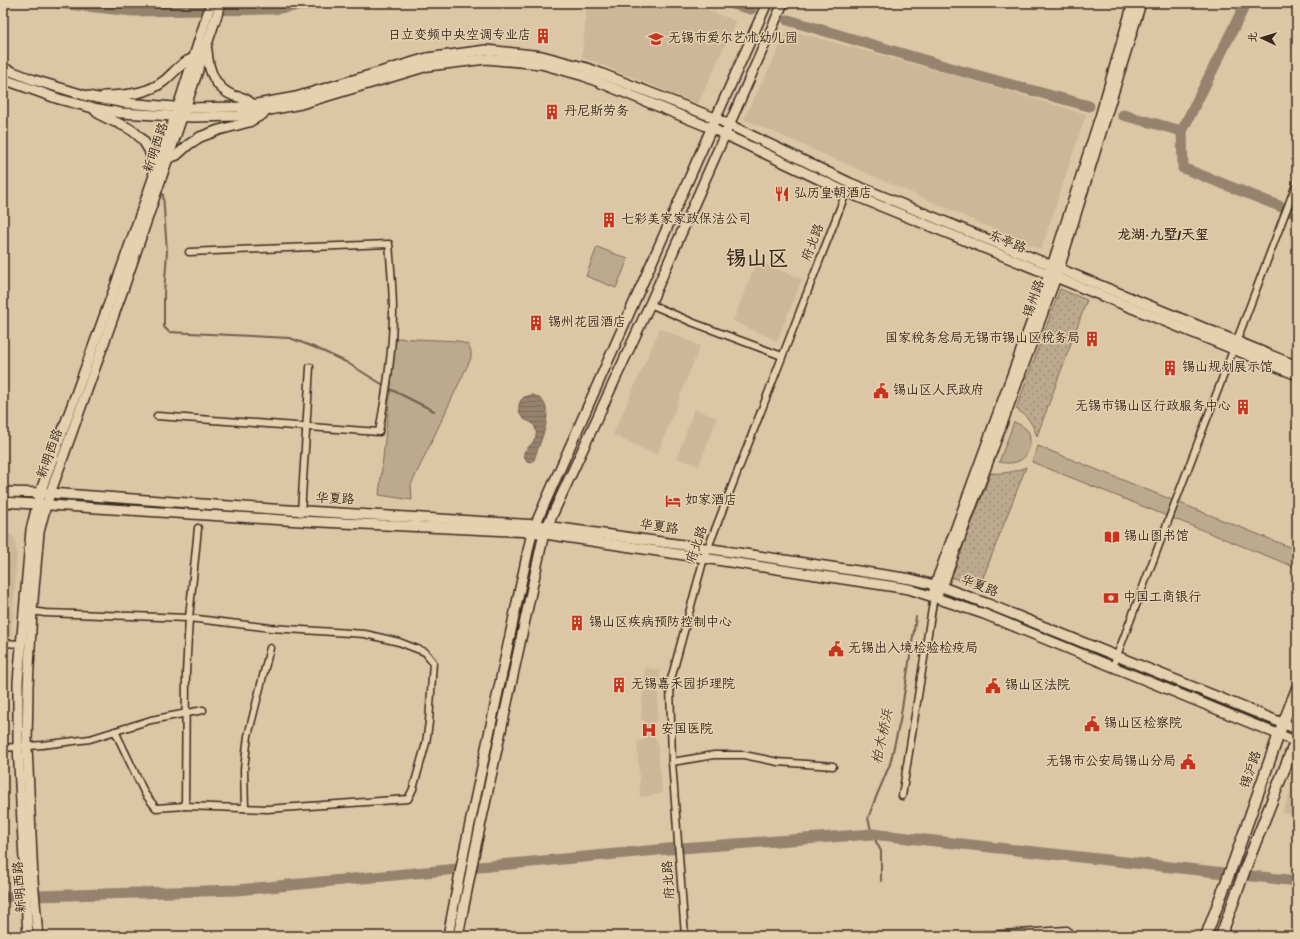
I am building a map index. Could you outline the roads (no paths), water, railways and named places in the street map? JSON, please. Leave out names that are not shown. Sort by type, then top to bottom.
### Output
[{"type":"main road","name":"锡沪路","points":[[1206,936],[1278,734],[1297,688]]},
{"type":"main road","points":[[1221,936],[1238,886],[1296,740]]},
{"type":"street","name":"新明西路","points":[[28,936],[26,909],[29,881],[23,746],[18,682],[31,530],[42,504],[50,493],[125,284],[166,159],[202,28],[211,3]]},
{"type":"street","name":"新明西路","points":[[23,746],[32,611],[42,504],[40,493],[115,288],[153,178],[207,45],[221,3]]},
{"type":"street","points":[[448,936],[464,852],[533,528],[767,3]]},
{"type":"street","points":[[458,936],[546,530],[650,304],[783,3]]},
{"type":"street","name":"锡州路","points":[[1054,272],[1133,3]]},
{"type":"street","name":"锡州路","points":[[902,796],[934,596],[1054,272],[1140,3]]},
{"type":"street","points":[[207,45],[208,60],[211,72],[216,82],[221,88],[234,96],[245,98],[253,105]]},
{"type":"street","name":"东亭路","points":[[180,112],[238,107],[296,97],[426,58],[486,50],[542,56],[579,66],[716,118],[850,183],[1054,272]]},
{"type":"street","points":[[87,96],[134,94],[147,90],[163,82],[186,60],[194,58]]},
{"type":"street","name":"东亭路","points":[[180,112],[192,117],[238,116],[268,111],[302,104],[428,66],[486,59],[540,64],[584,76],[711,128],[846,192],[1054,272],[1235,345],[1297,366]]},
{"type":"street","points":[[3,68],[34,80],[87,96],[124,104],[180,112]]},
{"type":"street","points":[[3,79],[59,99],[93,108],[121,113],[180,112]]},
{"type":"street","points":[[93,108],[98,115],[133,130],[147,144],[151,152],[153,178]]},
{"type":"street","points":[[166,159],[177,155],[200,137],[249,122],[268,111]]},
{"type":"street","name":"府北路","points":[[685,936],[672,762],[670,682],[707,548],[850,183]]},
{"type":"street","points":[[1112,666],[1296,185]]},
{"type":"street","points":[[157,416],[379,432],[384,404],[393,313],[389,244],[188,252]]},
{"type":"street","points":[[650,304],[694,323],[782,356]]},
{"type":"street","name":"东亭路","points":[[1235,345],[1297,375]]},
{"type":"street","points":[[301,521],[310,367]]},
{"type":"street","name":"华夏路","points":[[3,492],[50,493],[533,528],[704,558],[909,589],[934,596],[984,614],[1296,740]]},
{"type":"street","name":"华夏路","points":[[3,502],[301,521],[533,528]]},
{"type":"street","points":[[185,806],[186,673],[189,618],[198,528]]},
{"type":"street","name":"华夏路","points":[[546,530],[707,548],[911,579],[938,586],[988,604],[1297,729]]},
{"type":"street","points":[[32,611],[45,613],[189,618],[271,628],[366,634],[399,642],[425,652],[433,662],[430,722],[426,743],[413,789],[408,799],[267,809],[185,806],[156,808],[145,794],[115,731]]},
{"type":"street","points":[[3,643],[21,644]]},
{"type":"street","points":[[244,808],[244,769],[248,736],[270,648]]},
{"type":"street","points":[[3,748],[90,739],[150,720],[203,710]]},
{"type":"street","points":[[672,762],[714,755],[744,755],[778,762],[833,766]]},
{"type":"street","name":"新明西路","points":[[29,881],[36,910],[38,936]]},
{"type":"street","points":[[969,936],[1067,930],[1071,936]]},
{"type":"waterway","points":[[58,3],[133,11],[271,9],[320,3]]},
{"type":"waterway","points":[[729,3],[751,9]]},
{"type":"waterway","points":[[1123,115],[1182,131],[1246,3]]},
{"type":"waterway","points":[[788,20],[961,71],[1089,106]]},
{"type":"waterway","points":[[1182,131],[1183,168],[1297,213]]},
{"type":"waterway","points":[[163,194],[167,252],[164,293],[164,327],[169,332],[290,338],[346,362],[385,386]]},
{"type":"waterway","points":[[388,388],[434,411]]},
{"type":"waterway","name":"柏木桥浜","points":[[881,881],[881,851],[872,834],[868,818],[890,764],[900,721],[916,617]]},
{"type":"waterway","points":[[3,897],[237,890],[668,849],[872,834],[1297,881]]},
{"type":"place","name":"日立变频中央空调专业店","points":[[543,36]]},
{"type":"place","name":"无锡市爱尔艺术幼儿园","points":[[656,39]]},
{"type":"place","name":"丹尼斯劳务","points":[[552,112]]},
{"type":"place","name":"弘历皇朝酒店","points":[[782,194]]},
{"type":"place","name":"七彩美家家政保洁公司","points":[[609,220]]},
{"type":"place","name":"锡州花园酒店","points":[[536,323]]},
{"type":"place","name":"国家税务总局无锡市锡山区税务局","points":[[1092,339]]},
{"type":"place","name":"锡山规划展示馆","points":[[1170,368]]},
{"type":"place","name":"锡山区人民政府","points":[[881,391]]},
{"type":"place","name":"无锡市锡山区行政服务中心","points":[[1243,407]]},
{"type":"place","name":"如家酒店","points":[[673,501]]},
{"type":"place","name":"锡山图书馆","points":[[1112,537]]},
{"type":"place","name":"中国工商银行","points":[[1111,598]]},
{"type":"place","name":"锡山区疾病预防控制中心","points":[[577,623]]},
{"type":"place","name":"无锡出入境检验检疫局","points":[[836,649]]},
{"type":"place","name":"无锡嘉禾园护理院","points":[[619,685]]},
{"type":"place","name":"锡山区法院","points":[[993,686]]},
{"type":"place","name":"锡山区检察院","points":[[1092,724]]},
{"type":"place","name":"安国医院","points":[[649,730]]},
{"type":"place","name":"无锡市公安局锡山分局","points":[[1188,762]]},
{"type":"district","name":"龙湖·九墅/天玺","points":[[1163,236]]},
{"type":"district","name":"锡山区","points":[[757,261]]}]
